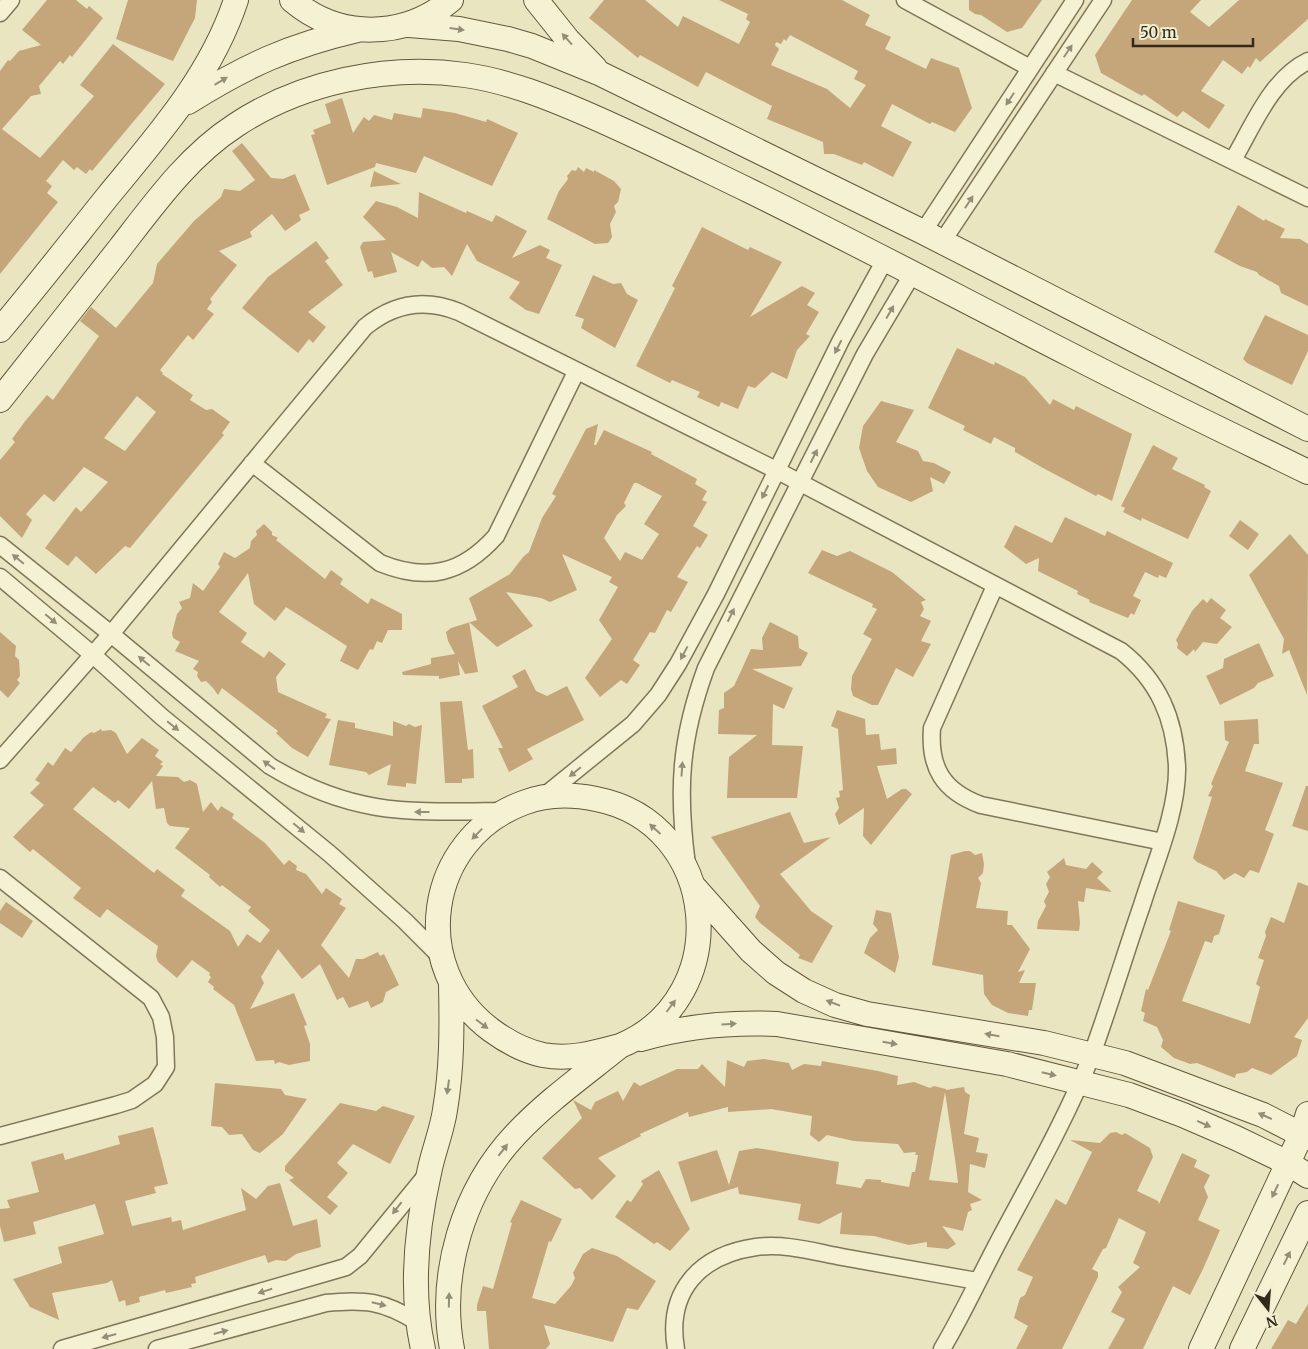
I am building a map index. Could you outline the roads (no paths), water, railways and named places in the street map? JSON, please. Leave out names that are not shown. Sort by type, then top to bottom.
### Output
[{"type":"street","points":[[0,13],[11,0]]},
{"type":"street","points":[[1,327],[180,107],[208,65],[230,20],[236,0]]},
{"type":"street","points":[[292,0],[323,20],[357,30],[374,31],[409,25],[425,18],[451,0]]},
{"type":"street","points":[[536,0],[568,40],[602,74]]},
{"type":"street","points":[[905,0],[1030,68]]},
{"type":"street","points":[[933,237],[1030,68],[1075,0]]},
{"type":"street","points":[[933,237],[1054,74],[1102,0]]},
{"type":"street","points":[[409,25],[459,29],[508,39],[532,46],[602,74],[933,237],[1308,429]]},
{"type":"street","points":[[180,107],[224,79],[266,58],[310,41],[357,30]]},
{"type":"street","points":[[1233,160],[1276,88],[1287,75],[1308,61]]},
{"type":"street","points":[[0,400],[166,190],[207,148],[235,126],[268,107],[308,91],[348,79],[407,73],[459,74],[547,96],[634,135],[886,258],[1076,358],[1304,473]]},
{"type":"street","points":[[1054,74],[1308,198]]},
{"type":"street","points":[[543,798],[633,724],[658,695],[678,664],[716,594],[841,340],[886,258]]},
{"type":"street","points":[[452,1349],[449,1303],[453,1256],[469,1204],[482,1179],[499,1154],[529,1121],[625,1044],[661,1019],[683,990],[696,957],[700,922],[691,878],[680,801],[681,767],[694,700],[706,668],[737,603],[801,483],[865,354],[913,273]]},
{"type":"street","points":[[0,760],[111,634],[365,327],[389,311],[403,306],[424,304],[446,307],[776,470],[1121,651],[1136,663],[1151,680],[1166,705],[1174,737],[1177,769],[1173,800],[1163,842],[1091,1055],[1080,1082],[942,1349]]},
{"type":"street","points":[[252,463],[380,563],[397,570],[415,574],[434,573],[452,569],[476,556],[496,536],[576,372]]},
{"type":"street","points":[[0,545],[270,766],[321,793],[358,805],[406,812],[505,811]]},
{"type":"street","points":[[0,577],[93,654],[162,717],[362,882],[440,956]]},
{"type":"street","points":[[995,586],[932,728],[930,745],[933,762],[941,777],[952,789],[966,799],[981,805],[1163,842]]},
{"type":"street","points":[[1201,1349],[1288,1163],[1306,1128],[1125,1064],[1044,1043],[867,1014],[835,1004],[804,991],[750,951],[691,878],[669,840],[643,817],[619,806],[578,795],[543,798],[505,811],[478,831],[453,865],[442,889],[437,922],[440,956],[451,986],[474,1018],[505,1041],[542,1054],[582,1056],[702,1026],[744,1023],[777,1024],[1007,1064],[1129,1095],[1183,1115],[1288,1163],[1308,1176]]},
{"type":"street","points":[[0,878],[151,998],[161,1017],[166,1037],[166,1067],[155,1084],[132,1100],[0,1136]]},
{"type":"street","points":[[423,1349],[417,1322],[415,1273],[420,1226],[429,1172],[445,1112],[450,1070],[451,986]]},
{"type":"street","points":[[62,1349],[346,1267],[360,1256],[406,1197],[429,1172]]},
{"type":"street","points":[[1242,1349],[1308,1213]]},
{"type":"street","points":[[676,1349],[674,1326],[676,1311],[686,1284],[700,1270],[718,1259],[756,1247],[777,1246],[797,1248],[977,1281]]},
{"type":"street","points":[[157,1349],[326,1304],[354,1300],[377,1303],[396,1309],[417,1322]]},
{"type":"street","points":[[177,1317],[184,1342]]}]
